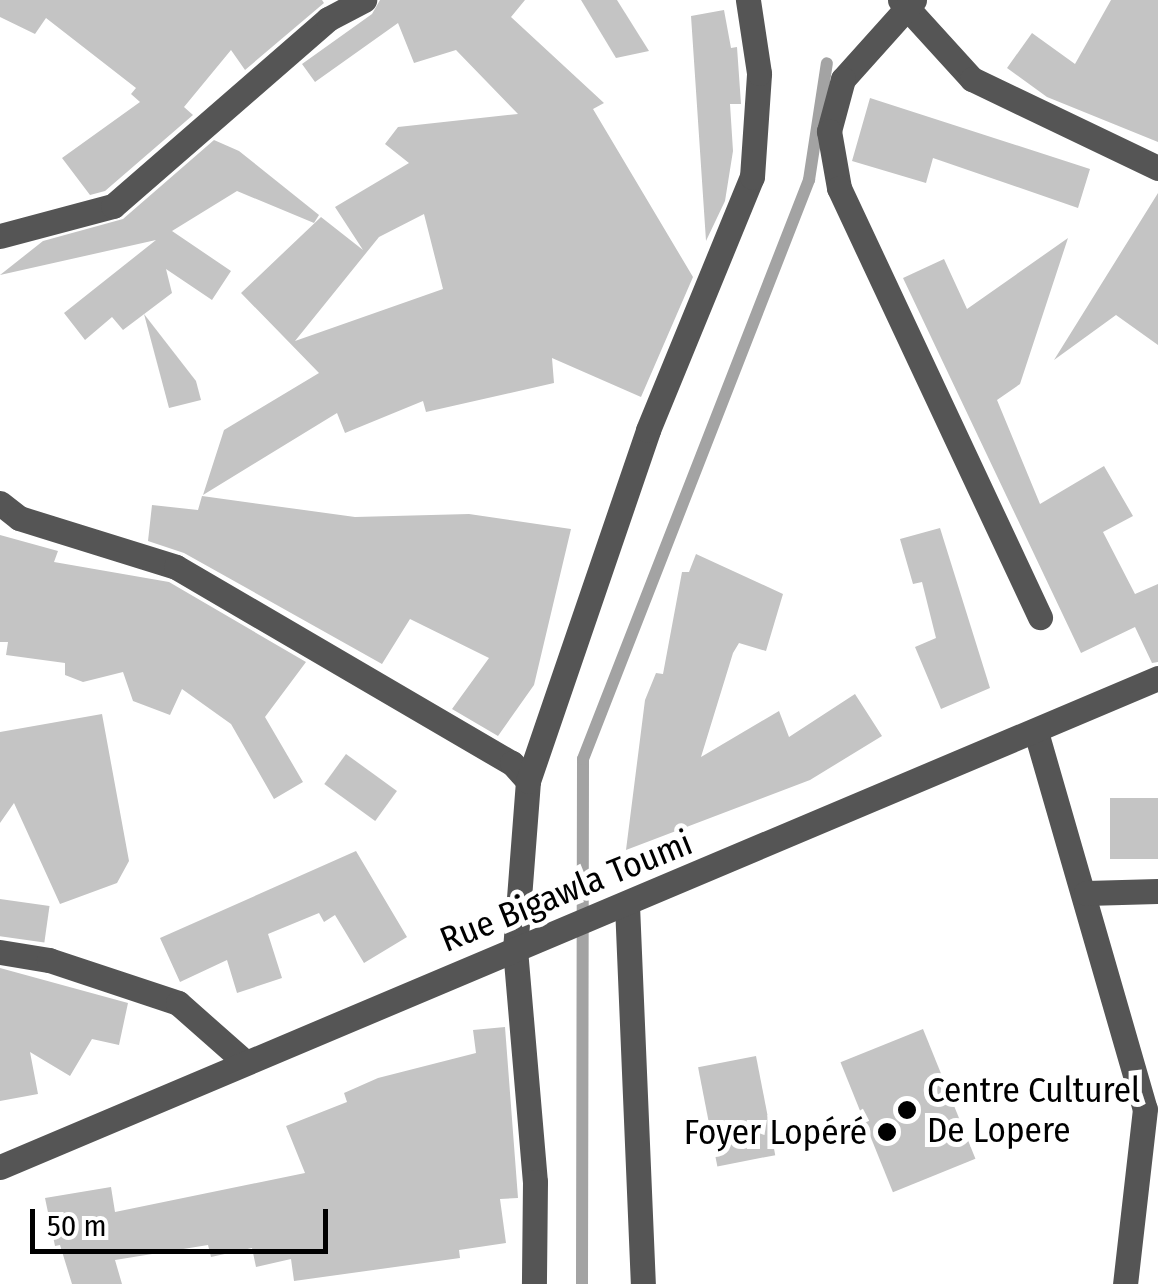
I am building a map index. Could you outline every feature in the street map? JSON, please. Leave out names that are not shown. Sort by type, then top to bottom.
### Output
[{"type":"street","points":[[0,236],[113,206],[328,19],[364,0]]},
{"type":"street","points":[[534,1284],[535,1182],[524,946],[528,781],[648,430],[752,177],[759,74],[748,0]]},
{"type":"street","points":[[875,0],[906,2],[972,79],[1158,168]]},
{"type":"street","points":[[906,2],[843,78],[830,130],[839,188],[1040,617]]},
{"type":"street","points":[[0,503],[19,518],[176,567],[512,763],[528,781]]},
{"type":"street","name":"Rue Bigawla Toumi","points":[[0,1167],[1158,678]]},
{"type":"street","points":[[1036,732],[1151,1110],[1125,1284]]},
{"type":"street","points":[[1086,893],[1158,891]]},
{"type":"street","points":[[615,910],[643,1284]]},
{"type":"street","points":[[0,952],[49,960],[178,1003],[245,1062]]},
{"type":"building","points":[[0,0],[324,3],[245,70],[231,50],[184,107],[193,115],[105,191],[90,195],[62,158],[140,102],[131,94],[136,88],[46,18],[35,34],[0,17]]},
{"type":"building","points":[[380,0],[525,0],[511,17],[604,103],[593,109],[693,277],[641,397],[552,358],[554,383],[426,412],[423,401],[345,433],[337,413],[203,495],[224,430],[319,373],[241,293],[321,217],[363,250],[335,207],[409,163],[385,144],[398,127],[518,114],[456,50],[414,63],[398,23],[315,82],[302,64],[372,14]],"holes":[[[424,214],[443,289],[295,341],[379,237]]]},
{"type":"building","points":[[581,0],[617,0],[649,51],[616,58]]},
{"type":"building","points":[[1111,0],[1158,0],[1158,142],[1047,97],[1007,68],[1032,33],[1075,64]]},
{"type":"building","points":[[724,10],[731,48],[737,47],[741,104],[730,104],[733,151],[725,201],[706,241],[691,16]]},
{"type":"building","points":[[870,98],[1090,169],[1078,208],[933,158],[926,183],[852,161]]},
{"type":"building","points":[[214,140],[239,151],[319,215],[314,223],[237,191],[172,231],[231,271],[212,300],[166,269],[172,293],[123,330],[112,317],[85,340],[64,313],[156,240],[0,275],[43,241],[123,219]]},
{"type":"building","points":[[1158,193],[1158,345],[1116,315],[1054,360]]},
{"type":"building","points":[[1068,238],[1020,384],[997,400],[1040,504],[1104,466],[1133,516],[1103,532],[1135,594],[1158,584],[1158,662],[1152,663],[1135,627],[1081,653],[903,278],[944,259],[967,309]]},
{"type":"building","points":[[144,314],[196,381],[201,400],[169,408]]},
{"type":"building","points":[[202,496],[355,517],[469,514],[571,529],[534,685],[498,736],[452,709],[489,658],[410,619],[382,664],[184,553],[148,541],[152,505],[198,510]]},
{"type":"building","points":[[940,528],[990,688],[941,709],[915,647],[936,638],[922,582],[913,584],[900,539]]},
{"type":"building","points":[[0,535],[58,551],[54,562],[169,582],[306,662],[265,717],[303,782],[274,799],[231,724],[182,689],[170,715],[133,701],[123,672],[83,682],[65,675],[65,663],[6,655],[8,642],[0,642]]},
{"type":"building","points":[[696,554],[783,594],[766,651],[739,643],[733,653],[701,757],[779,711],[789,737],[855,694],[882,736],[810,780],[626,850],[645,700],[656,673],[663,674],[682,572],[689,572]]},
{"type":"building","points":[[102,714],[129,861],[117,883],[60,904],[14,803],[0,823],[0,732]]},
{"type":"building","points":[[346,754],[397,791],[375,821],[324,784]]},
{"type":"building","points":[[1110,798],[1158,798],[1158,859],[1110,859]]},
{"type":"building","points":[[356,851],[407,937],[364,963],[335,915],[324,922],[319,913],[268,934],[282,978],[237,993],[227,960],[180,982],[160,938]]},
{"type":"building","points":[[0,899],[50,906],[44,943],[0,936]]},
{"type":"building","points":[[0,968],[128,1003],[119,1045],[92,1039],[70,1076],[30,1052],[38,1094],[0,1101]]},
{"type":"building","points":[[505,1027],[518,1198],[500,1199],[506,1243],[459,1250],[460,1258],[294,1281],[291,1259],[256,1267],[252,1248],[211,1257],[208,1245],[115,1260],[122,1284],[72,1284],[60,1245],[55,1246],[45,1198],[111,1187],[115,1212],[305,1173],[286,1126],[347,1102],[344,1093],[378,1078],[476,1053],[473,1030]]},
{"type":"building","name":"Centre Culturel De Lopere","points":[[923,1029],[975,1159],[893,1192],[840,1062]]},
{"type":"building","points":[[756,1056],[775,1155],[717,1166],[698,1067]]},
{"type":"waterway","points":[[582,1284],[583,759],[809,180],[827,63]]},
{"type":"place","name":"Centre Culturel De Lopere","points":[[907,1110]]},
{"type":"place","name":"Foyer Lopéré","points":[[887,1132]]}]
